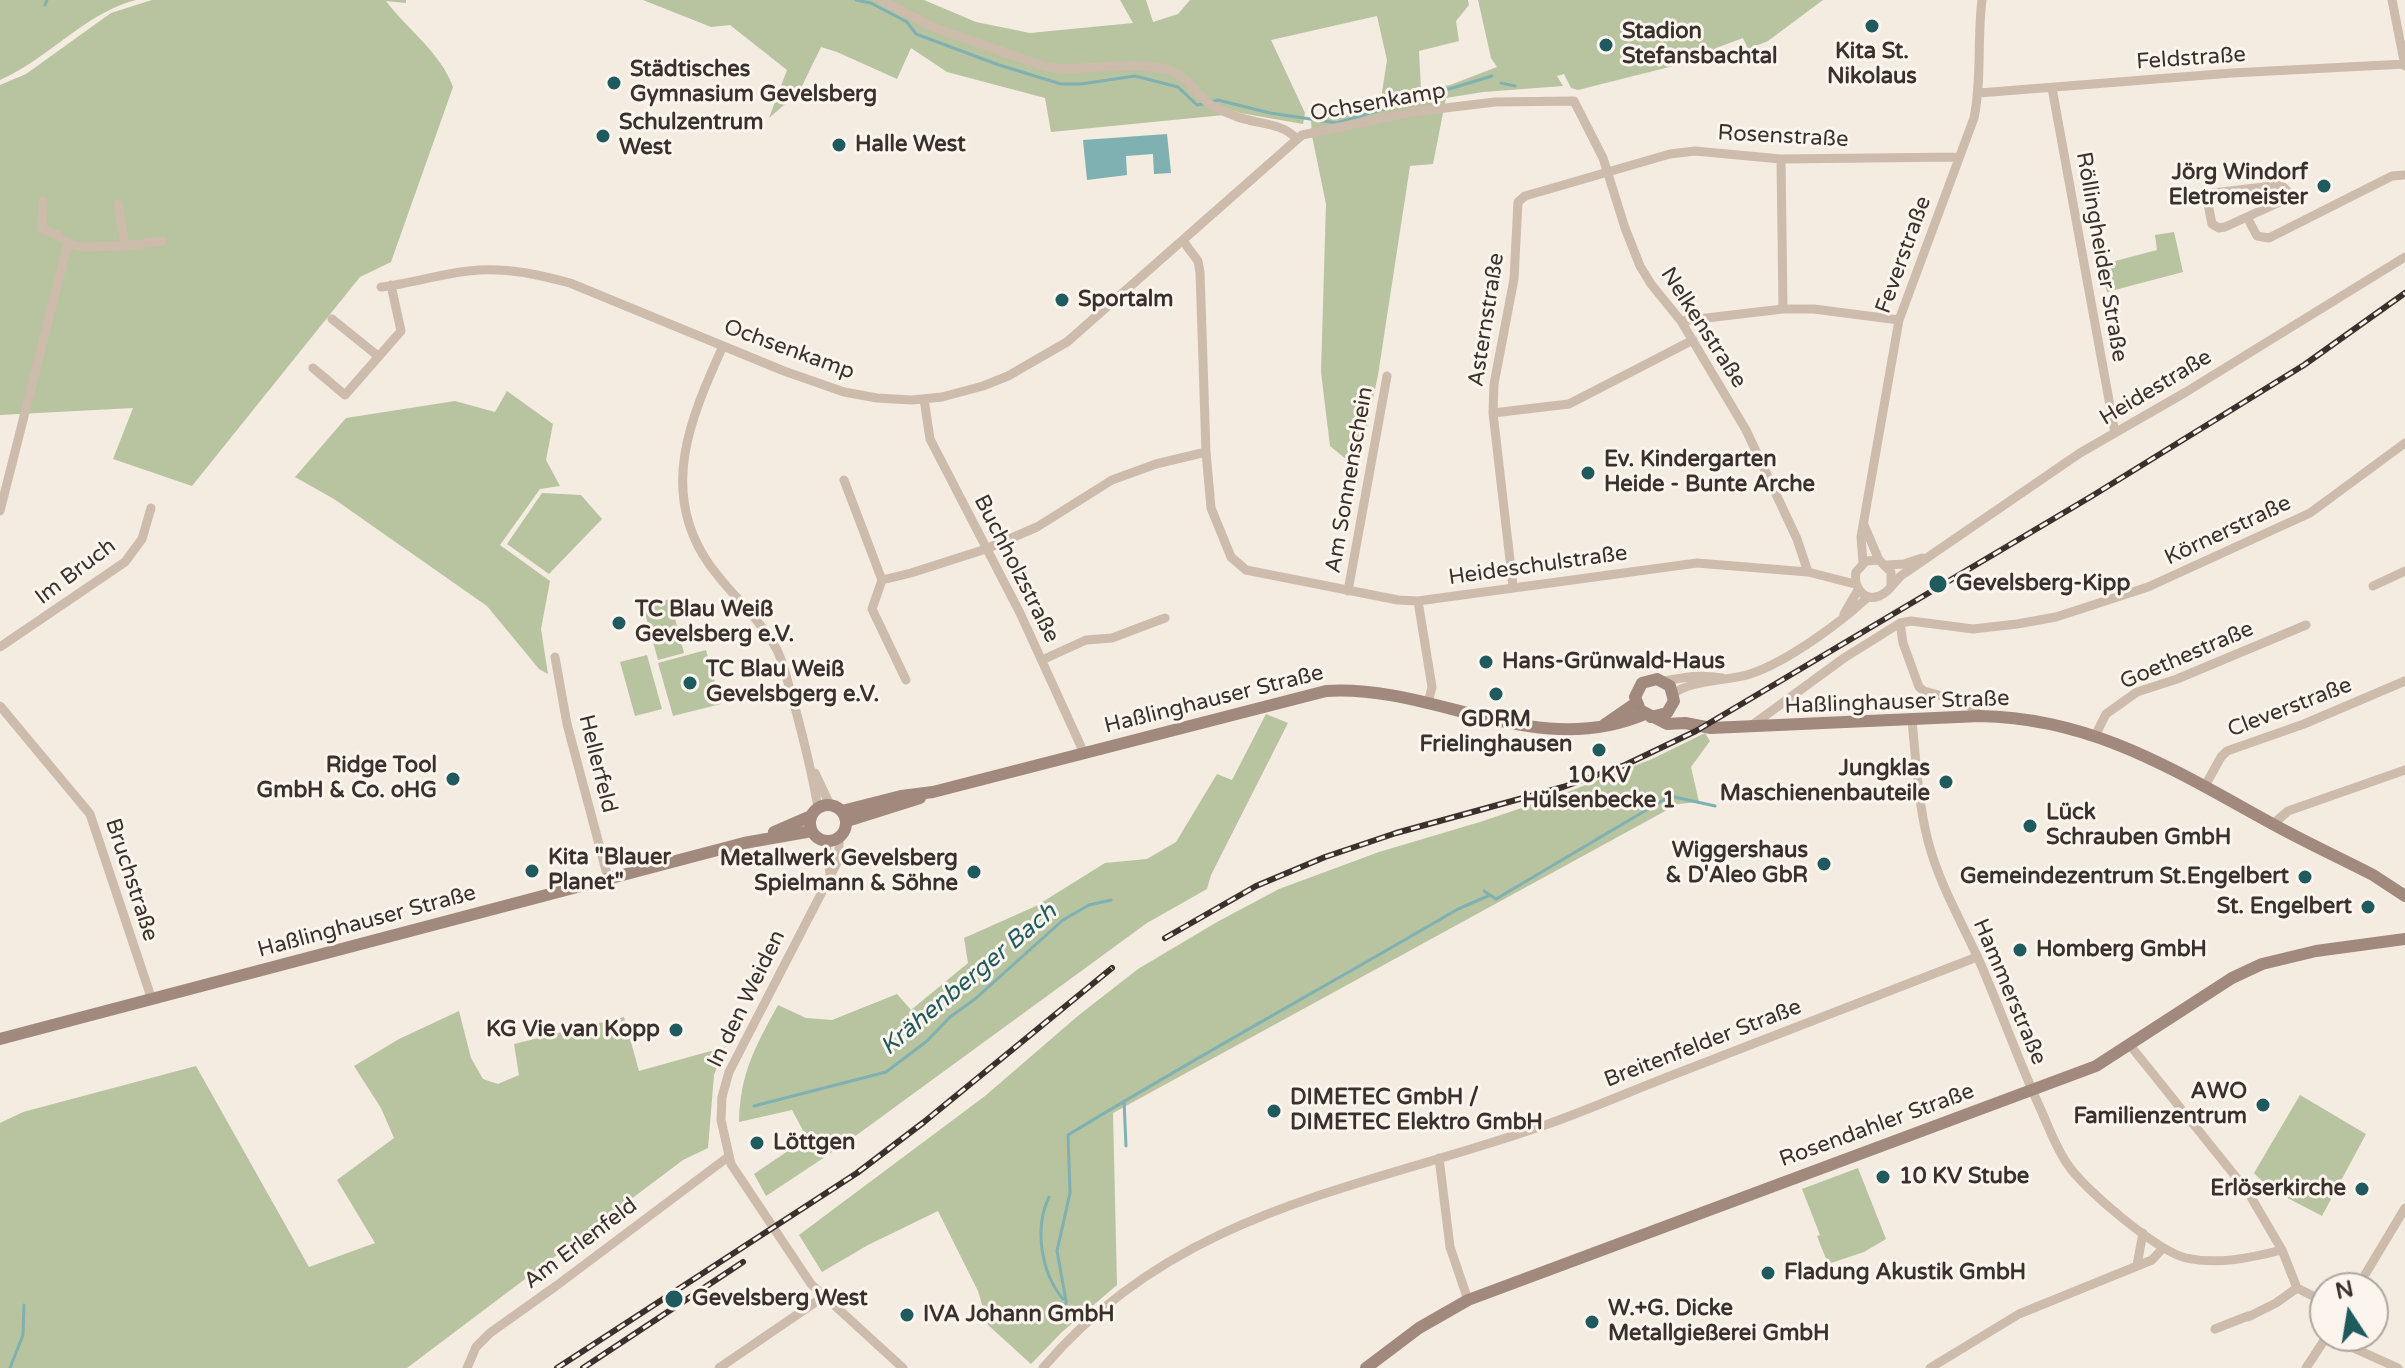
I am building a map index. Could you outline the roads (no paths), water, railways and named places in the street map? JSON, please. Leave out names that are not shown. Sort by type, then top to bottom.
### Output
[{"type":"main road","points":[[1673,700],[1661,716],[1648,716],[1636,703],[1636,694],[1642,683],[1650,679],[1664,681],[1685,723]]},
{"type":"main road","name":"Haßlinghauser Straße","points":[[744,843],[830,812],[904,805],[933,792],[1326,691],[1380,692],[1536,729],[1602,727],[1648,716],[1667,724],[1685,723],[1711,728],[1980,716],[2037,720],[2144,754],[2373,875],[2405,896]]},
{"type":"main road","points":[[1602,727],[1636,703]]},
{"type":"main road","points":[[830,812],[846,828],[832,840],[812,831],[830,812]]},
{"type":"main road","name":"Haßlinghauser Straße","points":[[0,1039],[744,843],[812,831]]},
{"type":"main road","name":"Rosendahler Straße","points":[[1366,1368],[1419,1328],[1468,1300],[2096,1066],[2232,978],[2262,964],[2316,951],[2405,939]]},
{"type":"street","points":[[881,0],[933,27],[1046,67],[1065,70],[1148,67],[1169,70],[1184,79],[1207,102],[1246,120],[1287,128],[1297,139]]},
{"type":"street","name":"Feverstraße","points":[[1860,566],[1861,537],[1899,320],[1974,118],[1979,93],[1978,28],[1982,0]]},
{"type":"street","points":[[2392,0],[2405,64]]},
{"type":"street","name":"Feldstraße","points":[[1979,93],[2232,73],[2405,64]]},
{"type":"street","name":"Röllingheider Straße","points":[[2052,88],[2115,433]]},
{"type":"street","name":"Ochsenkamp","points":[[313,368],[345,395],[401,331],[386,286],[476,270],[507,270],[570,283],[808,381],[877,398],[924,399],[983,386],[1035,362],[1067,342],[1259,176],[1297,139],[1313,132],[1412,112],[1495,102],[1574,101]]},
{"type":"street","name":"Nelkenstraße","points":[[1574,101],[1609,173],[1640,266],[1693,340],[1759,455],[1797,539],[1808,572]]},
{"type":"street","name":"Rosenstraße","points":[[1609,173],[1670,154],[1695,151],[1781,159],[1959,157]]},
{"type":"street","points":[[1781,159],[1783,309]]},
{"type":"street","name":"Asternstraße","points":[[1513,586],[1493,413],[1494,384],[1514,279],[1518,202],[1525,196],[1609,173]]},
{"type":"street","points":[[2247,217],[2257,236],[2269,238],[2392,176],[2405,175]]},
{"type":"street","points":[[2285,187],[2288,192],[2286,199],[2247,217],[2225,227],[2215,227],[2209,213],[2209,195],[2285,187]]},
{"type":"street","points":[[43,201],[42,229],[68,243],[83,247],[162,241]]},
{"type":"street","points":[[118,204],[125,246]]},
{"type":"street","points":[[882,580],[986,549],[1037,527],[1112,480],[1156,464],[1206,452],[1200,272],[1198,261],[1183,241]]},
{"type":"street","points":[[0,511],[68,243]]},
{"type":"street","name":"Heidestraße","points":[[1673,700],[1687,686],[1753,674],[1777,662],[1841,620],[1868,597],[1885,594],[1891,585],[1929,556],[2080,453],[2405,257]]},
{"type":"street","points":[[1681,321],[1783,309],[1814,309],[1899,320]]},
{"type":"street","points":[[332,319],[378,356]]},
{"type":"street","points":[[1493,413],[1569,404],[1693,340]]},
{"type":"street","points":[[723,346],[686,438],[683,472],[685,505],[702,552],[778,651],[811,763],[830,812]]},
{"type":"street","name":"Am Sonnenschein","points":[[1348,591],[1387,376]]},
{"type":"street","name":"Buchholzstraße","points":[[924,399],[930,439],[1042,660],[1084,753]]},
{"type":"street","name":"Körnerstraße","points":[[1900,623],[1911,621],[1973,629],[2056,617],[2148,587],[2310,513],[2405,443]]},
{"type":"street","name":"Heideschulstraße","points":[[1206,452],[1211,508],[1231,557],[1246,570],[1348,591],[1418,601],[1697,563],[1808,572],[1836,578],[1857,587]]},
{"type":"street","points":[[844,480],[882,580],[872,609],[906,680]]},
{"type":"street","name":"Im Bruch","points":[[0,647],[125,562],[142,539],[151,508]]},
{"type":"street","points":[[1864,525],[1892,576],[1891,585]]},
{"type":"street","name":"Heidestraße","points":[[1841,620],[1857,587],[1860,566],[1882,562],[1904,564],[1929,556]]},
{"type":"street","points":[[1836,578],[1860,566]]},
{"type":"street","points":[[2373,586],[2405,571]]},
{"type":"street","points":[[1857,587],[1868,597]]},
{"type":"street","points":[[1418,601],[1432,687],[1428,703]]},
{"type":"street","points":[[1042,660],[1086,640],[1112,638],[1165,618]]},
{"type":"street","points":[[1748,728],[1844,658],[1900,623],[1903,643],[1919,687],[1967,703],[1980,716]]},
{"type":"street","name":"Goethestraße","points":[[2095,736],[2106,714],[2137,692],[2177,679],[2306,625]]},
{"type":"street","name":"Hellerfeld","points":[[555,657],[567,724],[608,878]]},
{"type":"street","name":"Heidestraße","points":[[1664,681],[1701,674],[1729,680]]},
{"type":"street","name":"Cleverstraße","points":[[2205,786],[2227,751],[2304,724],[2405,681]]},
{"type":"street","name":"Bruchstraße","points":[[0,706],[90,814],[152,1000]]},
{"type":"street","name":"Hammerstraße","points":[[1912,720],[1921,809],[1928,842],[1950,903],[1977,957],[2032,1091],[2069,1167],[2083,1184],[2163,1248]]},
{"type":"street","points":[[2273,824],[2288,811],[2405,770]]},
{"type":"street","name":"In den Weiden","points":[[832,840],[830,874],[729,1072],[722,1097],[721,1120],[728,1157],[757,1205],[823,1297],[903,1368]]},
{"type":"street","name":"Breitenfelder Straße","points":[[1043,1368],[1101,1310],[1138,1281],[1191,1248],[1246,1221],[1318,1194],[1548,1124],[1977,957]]},
{"type":"street","points":[[2129,1044],[2248,1192],[2282,1250],[2297,1288],[2309,1294]]},
{"type":"street","name":"Am Erlenfeld","points":[[467,1368],[476,1347],[490,1333],[728,1157]]},
{"type":"street","points":[[1439,1158],[1450,1247],[1468,1300]]},
{"type":"street","points":[[2367,1272],[2405,1208]]},
{"type":"street","points":[[2137,1265],[2143,1233]]},
{"type":"street","points":[[1930,1368],[2019,1314],[2152,1260],[2163,1248],[2184,1258],[2221,1261],[2282,1250]]},
{"type":"street","points":[[2215,1329],[2276,1303],[2297,1288]]},
{"type":"street","points":[[719,1368],[823,1297]]},
{"type":"street","points":[[2362,1352],[2398,1368]]},
{"type":"water","points":[[1167,134],[1171,173],[1154,174],[1153,154],[1126,156],[1127,175],[1087,180],[1083,140]]},
{"type":"waterway","points":[[45,5],[47,0]]},
{"type":"waterway","points":[[856,0],[871,3],[907,22],[916,34],[1061,84],[1135,76],[1178,87],[1197,105],[1203,104]]},
{"type":"waterway","points":[[1211,102],[1218,100],[1270,113],[1337,123],[1492,76]]},
{"type":"waterway","points":[[1501,83],[1515,86]]},
{"type":"waterway","name":"Krähenberger Bach","points":[[1484,891],[1496,899],[1670,796],[1715,806]]},
{"type":"waterway","points":[[1065,1321],[1066,1301],[1057,1251],[1070,1193],[1068,1135],[1458,909],[1488,896]]},
{"type":"waterway","name":"Krähenberger Bach","points":[[754,1106],[886,1072],[927,1041],[950,1017],[975,999],[1063,920],[1089,905],[1111,900]]},
{"type":"waterway","points":[[1124,1101],[1126,1146]]},
{"type":"waterway","points":[[1049,1197],[1042,1222],[1042,1250],[1049,1276],[1063,1299]]},
{"type":"waterway","points":[[10,1368],[23,1335],[24,1305]]},
{"type":"railway","points":[[1165,938],[1256,886],[1325,857],[1396,833],[1563,787],[1625,765],[1696,731],[2092,496],[2304,365],[2405,293]]},
{"type":"railway","points":[[557,1368],[857,1173],[1112,968]]},
{"type":"railway","points":[[583,1368],[743,1262]]},
{"type":"place","name":"Kita St. Nikolaus","points":[[1872,26]]},
{"type":"place","name":"Stadion Stefansbachtal","points":[[1606,45]]},
{"type":"place","name":"Städtisches Gymnasium Gevelsberg","points":[[614,83]]},
{"type":"place","name":"Schulzentrum West","points":[[603,136]]},
{"type":"place","name":"Halle West","points":[[839,145]]},
{"type":"place","name":"Jörg Windorf Eletromeister","points":[[2324,186]]},
{"type":"place","name":"Sportalm","points":[[1062,300]]},
{"type":"place","name":"Ev. Kindergarten Heide - Bunte Arche","points":[[1588,473]]},
{"type":"place","name":"Gevelsberg-Kipp","points":[[1938,584]]},
{"type":"place","name":"TC Blau Weiß Gevelsberg e.V.","points":[[619,623]]},
{"type":"place","name":"Hans-Grünwald-Haus","points":[[1486,662]]},
{"type":"place","name":"TC Blau Weiß Gevelsbgerg e.V.","points":[[690,683]]},
{"type":"place","name":"GDRM Frielinghausen","points":[[1496,694]]},
{"type":"place","name":"10 KV Hülsenbecke 1","points":[[1599,750]]},
{"type":"place","name":"Ridge Tool GmbH & Co. oHG","points":[[453,779]]},
{"type":"place","name":"Jungklas Maschienenbauteile","points":[[1946,782]]},
{"type":"place","name":"Lück Schrauben GmbH","points":[[2030,826]]},
{"type":"place","name":"Wiggershaus & D'Aleo GbR","points":[[1824,864]]},
{"type":"place","name":"Kita \"Blauer Planet\"","points":[[532,871]]},
{"type":"place","name":"Metallwerk Gevelsberg Spielmann & Söhne","points":[[974,872]]},
{"type":"place","name":"Gemeindezentrum St.Engelbert","points":[[2305,877]]},
{"type":"place","name":"St. Engelbert","points":[[2368,907]]},
{"type":"place","name":"Homberg GmbH","points":[[2020,950]]},
{"type":"place","name":"KG Vie van Kopp","points":[[676,1030]]},
{"type":"place","name":"AWO Familienzentrum","points":[[2263,1105]]},
{"type":"place","name":"DIMETEC GmbH / DIMETEC Elektro GmbH","points":[[1274,1111]]},
{"type":"place","name":"Löttgen","points":[[757,1143]]},
{"type":"place","name":"10 KV Stube","points":[[1883,1177]]},
{"type":"place","name":"Erlöserkirche","points":[[2362,1189]]},
{"type":"place","name":"Fladung Akustik GmbH","points":[[1768,1273]]},
{"type":"place","name":"Gevelsberg West","points":[[674,1299]]},
{"type":"place","name":"IVA Johann GmbH","points":[[907,1315]]},
{"type":"place","name":"W.+G. Dicke Metallgießerei GmbH","points":[[1592,1322]]}]
